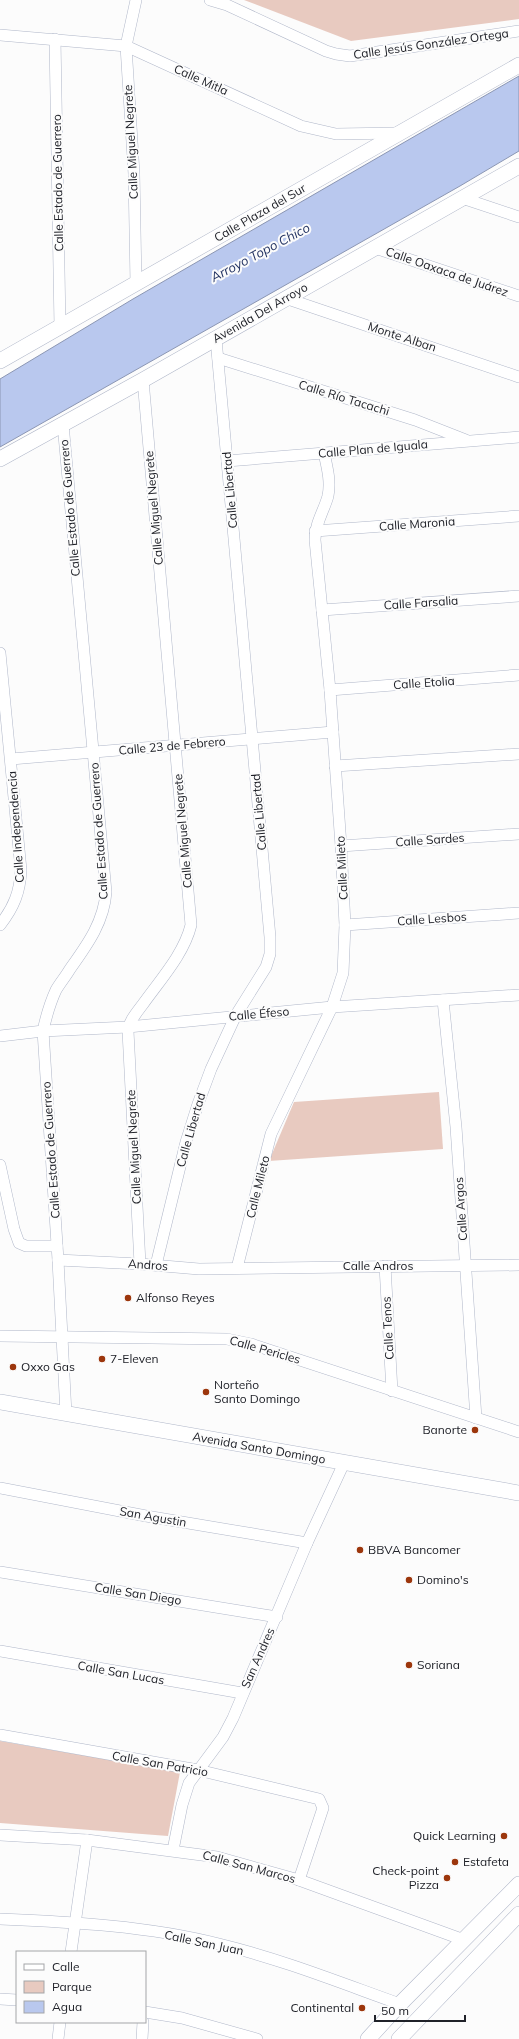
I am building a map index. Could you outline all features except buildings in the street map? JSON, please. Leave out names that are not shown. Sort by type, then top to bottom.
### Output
[{"type":"street","name":"Calle Miguel Negrete","points":[[136,0],[126,46],[134,174],[136,284]]},
{"type":"street","name":"Calle Jesús González Ortega","points":[[210,0],[228,3],[326,51],[343,55],[388,51],[519,31]]},
{"type":"street","name":"Calle Mitla","points":[[0,35],[126,46],[301,126],[336,134],[399,133]]},
{"type":"street","name":"Calle Estado de Guerrero","points":[[55,39],[60,327]]},
{"type":"street","name":"Calle Plaza del Sur","points":[[0,361],[519,65]]},
{"type":"street","name":"Avenida Del Arroyo","points":[[0,459],[216,339],[285,298],[519,166]]},
{"type":"street","points":[[462,198],[519,217]]},
{"type":"street","name":"Calle Oaxaca de Juárez","points":[[375,248],[519,296]]},
{"type":"street","name":"Monte Alban","points":[[285,298],[519,377]]},
{"type":"street","name":"Calle Libertad","points":[[156,1265],[186,1142],[211,1068],[236,1015],[266,967],[270,954],[253,739],[216,339]]},
{"type":"street","name":"Calle Río Tacachi","points":[[218,358],[415,420],[468,441]]},
{"type":"street","name":"Calle Miguel Negrete","points":[[140,1264],[128,1027],[182,948],[188,936],[191,925],[143,380]]},
{"type":"street","name":"Calle Estado de Guerrero","points":[[63,424],[104,860],[105,904],[93,936],[57,989],[49,1008],[43,1031],[58,1260],[66,1414]]},
{"type":"street","name":"Calle Plan de Iguala","points":[[227,461],[519,437]]},
{"type":"street","name":"Calle Mileto","points":[[237,1268],[271,1134],[332,1007],[343,972],[345,925],[341,846],[330,690],[315,531],[328,497],[330,486],[324,453]]},
{"type":"street","name":"Calle Maronia","points":[[315,531],[519,516]]},
{"type":"street","name":"Calle Farsalia","points":[[322,610],[519,596]]},
{"type":"street","name":"Calle Independencia","points":[[0,653],[21,870],[20,887],[16,900],[0,925]]},
{"type":"street","name":"Calle Etolia","points":[[330,690],[519,675]]},
{"type":"street","name":"Calle 23 de Febrero","points":[[11,759],[175,747],[333,732]]},
{"type":"street","points":[[335,766],[519,754]]},
{"type":"street","name":"Calle Sardes","points":[[341,846],[519,834]]},
{"type":"street","name":"Calle Lesbos","points":[[345,925],[519,913]]},
{"type":"street","name":"Calle Éfeso","points":[[0,1036],[43,1031],[128,1027],[236,1015],[332,1007],[519,995]]},
{"type":"street","name":"Calle Argos","points":[[443,1000],[456,1127],[464,1266],[476,1418]]},
{"type":"street","points":[[0,1165],[14,1229],[19,1243],[26,1246],[57,1246]]},
{"type":"street","name":"Andros","points":[[58,1260],[156,1265],[199,1269],[237,1268]]},
{"type":"street","name":"Calle Andros","points":[[237,1268],[519,1265]]},
{"type":"street","name":"Calle Tenos","points":[[385,1266],[392,1391]]},
{"type":"street","name":"Calle Pericles","points":[[0,1336],[227,1339],[251,1344],[519,1432]]},
{"type":"street","name":"Avenida Santo Domingo","points":[[0,1402],[344,1464],[519,1493]]},
{"type":"street","name":"San Andres","points":[[173,1850],[182,1805],[189,1784],[223,1737],[277,1617],[307,1543],[344,1464]]},
{"type":"street","name":"San Agustin","points":[[0,1488],[146,1516],[307,1543]]},
{"type":"street","name":"Calle San Diego","points":[[0,1572],[277,1617]]},
{"type":"street","name":"Calle San Lucas","points":[[0,1651],[242,1694]]},
{"type":"street","name":"Calle San Patricio","points":[[0,1735],[198,1770],[319,1799],[323,1808],[299,1880]]},
{"type":"street","name":"Calle San Marcos","points":[[0,1835],[87,1840],[173,1850],[216,1857],[299,1880],[464,1940]]},
{"type":"street","points":[[71,1951],[87,1840]]},
{"type":"street","points":[[368,2039],[400,2004],[519,1884]]},
{"type":"street","points":[[399,2039],[519,1914]]},
{"type":"street","name":"Calle San Juan","points":[[0,1918],[76,1922],[169,1935],[219,1944],[400,2004]]},
{"type":"street","points":[[0,1999],[16,2000]]},
{"type":"street","points":[[146,2012],[182,2018],[257,2039]]},
{"type":"street","points":[[58,2039],[60,2023]]},
{"type":"street","points":[[142,2039],[143,2023]]},
{"type":"green space","points":[[244,0],[519,0],[519,19],[351,41]]},
{"type":"green space","points":[[439,1092],[443,1149],[269,1161],[294,1102]]},
{"type":"green space","points":[[0,1741],[180,1772],[168,1836],[0,1823]]},
{"type":"water","name":"Arroyo Topo Chico","points":[[519,76],[519,151],[0,447],[0,379],[133,299]]},
{"type":"place","name":"Alfonso Reyes","points":[[128,1298]]},
{"type":"place","name":"7-Eleven","points":[[102,1359]]},
{"type":"place","name":"Oxxo Gas","points":[[13,1367]]},
{"type":"place","name":"Norteño Santo Domingo","points":[[206,1392]]},
{"type":"place","name":"Banorte","points":[[475,1430]]},
{"type":"place","name":"BBVA Bancomer","points":[[360,1550]]},
{"type":"place","name":"Domino's","points":[[409,1580]]},
{"type":"place","name":"Soriana","points":[[409,1665]]},
{"type":"place","name":"Quick Learning","points":[[504,1836]]},
{"type":"place","name":"Estafeta","points":[[455,1862]]},
{"type":"place","name":"Check-point Pizza","points":[[447,1878]]},
{"type":"place","name":"Continental","points":[[362,2008]]}]
